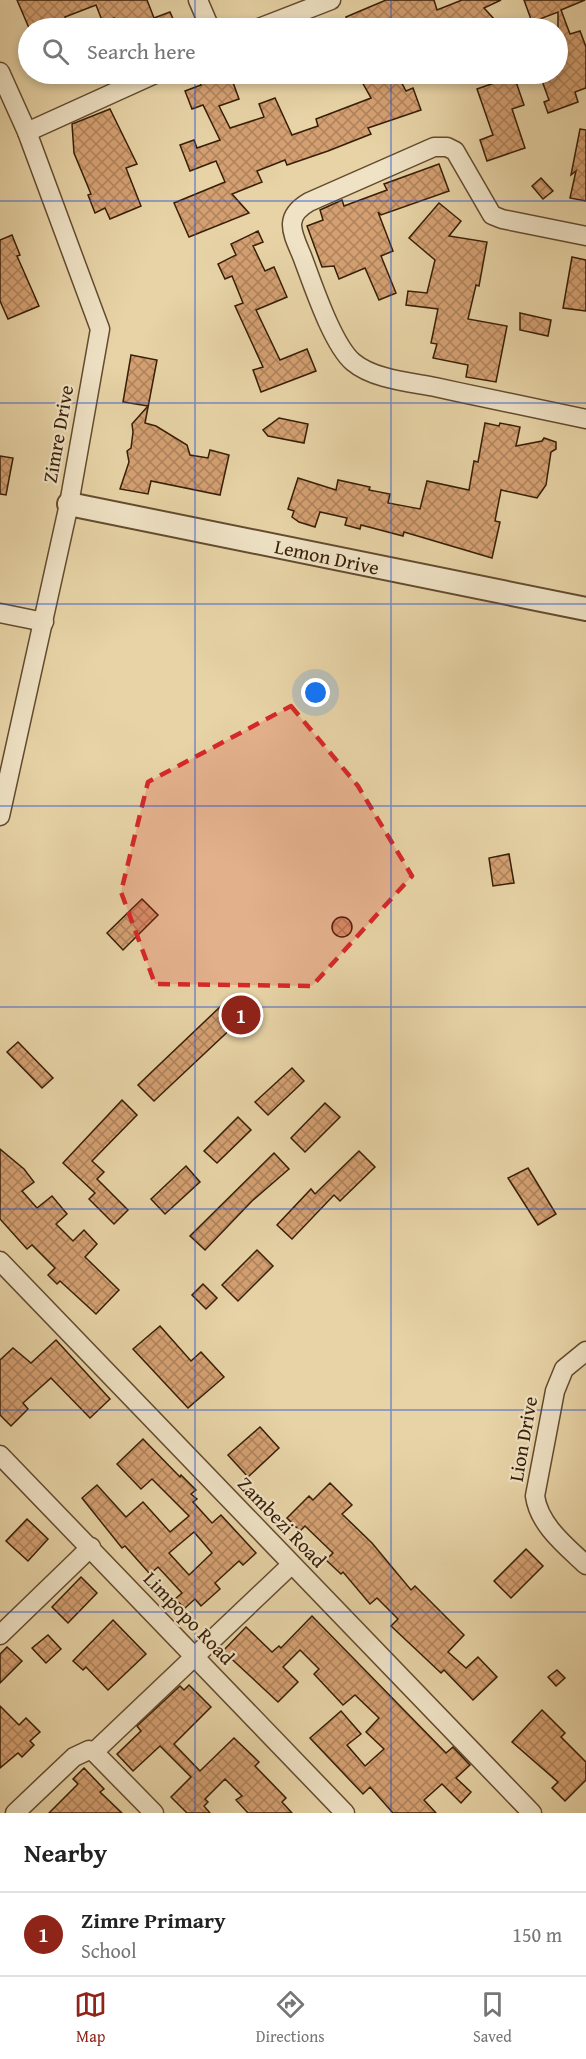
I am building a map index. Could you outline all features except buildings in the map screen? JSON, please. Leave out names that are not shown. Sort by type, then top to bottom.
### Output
[{"type":"street","points":[[198,0],[206,18]]},
{"type":"street","points":[[285,18],[331,0]]},
{"type":"street","name":"Zimre Drive","points":[[0,72],[27,132],[100,328],[69,504],[0,816]]},
{"type":"street","points":[[27,132],[133,84]]},
{"type":"street","points":[[586,236],[492,215],[455,151],[447,147],[434,147],[309,202],[296,210],[291,219],[294,235],[318,297],[343,351],[354,362],[367,370],[400,380],[586,419]]},
{"type":"street","name":"Lemon Drive","points":[[69,504],[586,609]]},
{"type":"street","points":[[0,613],[44,622]]},
{"type":"street","name":"Zambezi Road","points":[[0,1261],[532,1813]]},
{"type":"street","name":"Lion Drive","points":[[586,1351],[564,1369],[555,1391],[535,1496],[537,1509],[543,1519],[586,1565]]},
{"type":"street","name":"Limpopo Road","points":[[0,1455],[345,1813]]},
{"type":"street","points":[[0,1635],[91,1547]]},
{"type":"street","points":[[15,1813],[74,1757],[83,1752],[94,1752],[291,1565]]},
{"type":"street","points":[[94,1752],[154,1813]]},
{"type":"highlighted area","points":[[291,706],[358,786],[412,876],[312,986],[155,984],[121,892],[148,782]]},
{"type":"place","name":"Zimre Primary","points":[[241,1015]]}]
